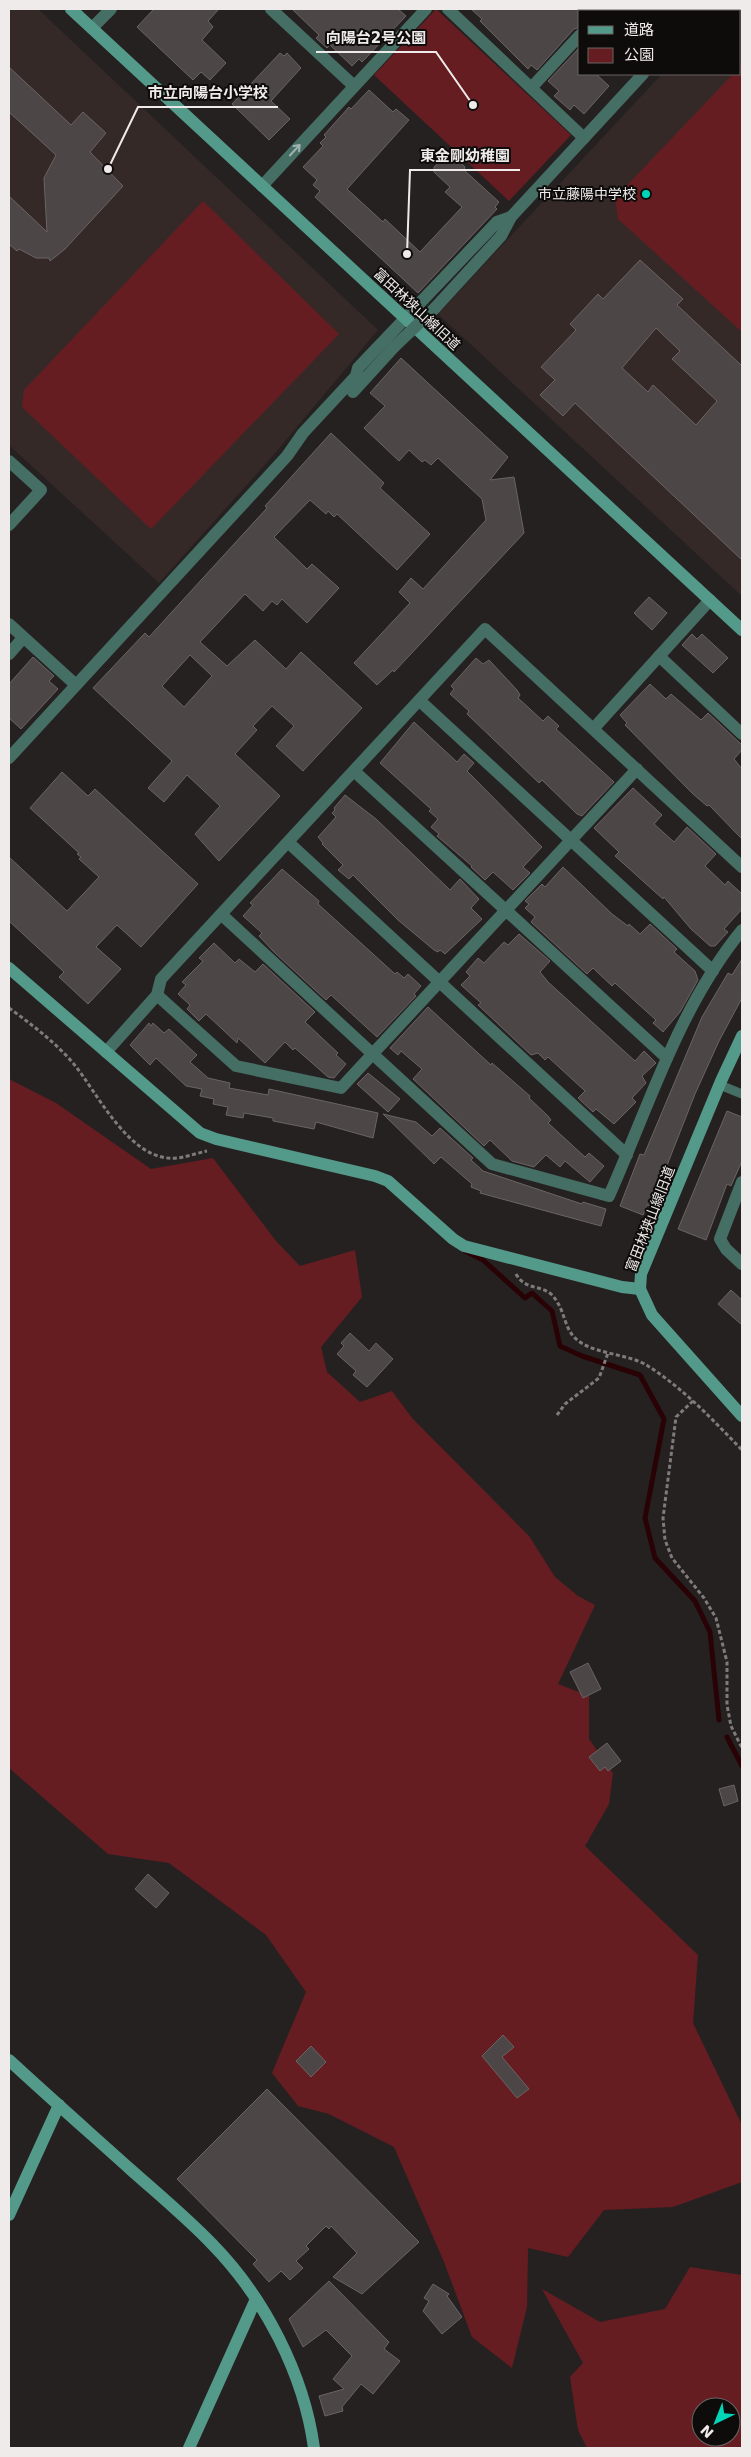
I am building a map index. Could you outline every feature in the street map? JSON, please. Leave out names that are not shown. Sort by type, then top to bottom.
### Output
[{"type":"street","name":"富田林狭山線旧道","points":[[71,9],[742,630]]},
{"type":"street","points":[[92,28],[110,9]]},
{"type":"street","points":[[271,9],[354,86]]},
{"type":"street","points":[[262,186],[426,9]]},
{"type":"street","points":[[448,9],[584,138]]},
{"type":"street","points":[[532,87],[578,38]]},
{"type":"street","points":[[287,456],[307,441],[394,347],[435,308],[500,236],[511,217],[642,75]]},
{"type":"street","points":[[9,758],[287,456],[303,434],[356,376],[358,368],[496,222],[511,217]]},
{"type":"street","points":[[9,460],[41,490],[9,525]]},
{"type":"street","points":[[594,728],[710,600]]},
{"type":"street","points":[[9,624],[76,685]]},
{"type":"street","points":[[106,1052],[157,995],[161,979],[486,629],[742,867]]},
{"type":"street","points":[[9,654],[23,638]]},
{"type":"street","points":[[659,656],[742,734]]},
{"type":"street","points":[[420,701],[713,971]]},
{"type":"street","points":[[157,995],[236,1066],[341,1088],[637,769]]},
{"type":"street","points":[[354,771],[668,1058]]},
{"type":"street","points":[[289,843],[627,1155]]},
{"type":"street","points":[[222,915],[492,1164],[609,1196],[690,1009],[713,971],[742,930]]},
{"type":"street","points":[[9,968],[200,1133],[224,1141],[375,1176],[388,1181],[453,1239],[464,1246],[622,1288],[640,1289]]},
{"type":"street","name":"富田林狭山線旧道","points":[[742,1036],[720,1084],[642,1274],[640,1289],[652,1316],[742,1416]]},
{"type":"street","points":[[742,1182],[720,1239],[726,1249],[742,1264]]},
{"type":"street","points":[[9,2060],[212,2244],[256,2299],[271,2324],[295,2378],[314,2448]]},
{"type":"street","points":[[9,2215],[58,2105]]},
{"type":"street","points":[[189,2448],[256,2299]]},
{"type":"lane","points":[[720,1084],[742,1094]]},
{"type":"path","points":[[9,1008],[74,1064],[89,1088],[139,1146],[155,1155],[175,1158],[213,1150],[224,1141]]},
{"type":"path","points":[[514,1259],[514,1268],[518,1278],[531,1288],[549,1293],[562,1308],[574,1337],[594,1348],[647,1365],[693,1401],[742,1450]]},
{"type":"path","points":[[557,1415],[565,1404],[600,1378],[608,1353]]},
{"type":"path","points":[[693,1401],[676,1417],[663,1518],[665,1540],[672,1558],[704,1598],[716,1618],[727,1662],[727,1705],[731,1726],[742,1748]]},
{"type":"shaded area","points":[[9,9],[38,9],[378,330],[276,452],[159,583],[9,445]]},
{"type":"shaded area","name":"市立藤陽中学校","points":[[742,9],[742,596],[438,314],[661,75],[741,75],[741,10],[721,10]]},
{"type":"green space","points":[[436,9],[571,135],[509,201],[374,75]]},
{"type":"green space","points":[[742,64],[742,332],[618,219],[615,198],[732,75],[741,75]]},
{"type":"green space","points":[[203,201],[339,334],[151,529],[22,407],[24,390]]},
{"type":"green space","points":[[9,1079],[56,1103],[151,1169],[213,1158],[276,1241],[300,1266],[355,1250],[362,1297],[321,1347],[327,1372],[360,1402],[392,1391],[412,1418],[529,1536],[555,1577],[578,1596],[595,1605],[558,1684],[589,1696],[589,1739],[613,1773],[609,1804],[585,1846],[698,1955],[693,2023],[742,2125],[742,2182],[673,2207],[604,2210],[568,2257],[528,2248],[527,2307],[512,2368],[472,2337],[444,2262],[394,2147],[329,2114],[298,2106],[272,2073],[306,1992],[266,1935],[169,1863],[108,1854],[9,1768]]},
{"type":"green space","points":[[690,2267],[742,2275],[742,2448],[587,2448],[578,2430],[570,2377],[583,2363],[542,2289],[600,2322],[665,2309]]},
{"type":"building","points":[[154,9],[219,9],[208,21],[213,27],[202,40],[226,63],[210,80],[201,72],[193,80],[137,27]]},
{"type":"building","points":[[292,9],[398,9],[406,16],[362,62],[359,59],[352,66],[330,45],[327,48],[316,38],[319,35]]},
{"type":"building","points":[[471,9],[580,9],[578,10],[578,28],[574,29],[537,70],[531,65],[528,69],[480,21],[482,19]]},
{"type":"building","points":[[578,49],[578,75],[597,75],[609,86],[584,114],[574,105],[570,110],[554,96],[559,91],[548,81]]},
{"type":"building","points":[[280,53],[284,56],[287,53],[301,68],[271,101],[290,119],[269,140],[232,104]]},
{"type":"building","points":[[9,67],[71,125],[83,112],[106,133],[90,152],[123,186],[65,249],[50,261],[49,258],[36,258],[19,249],[17,251],[9,244],[9,196],[47,232],[44,178],[56,155],[9,112]]},
{"type":"building","points":[[369,90],[393,112],[396,109],[409,120],[347,189],[383,222],[385,219],[420,252],[462,207],[445,192],[450,187],[434,172],[434,167],[450,153],[465,167],[464,170],[499,202],[495,207],[497,209],[418,293],[315,197],[320,191],[313,185],[317,180],[303,167],[323,146],[320,143],[326,137],[324,135],[349,107],[351,109]]},
{"type":"building","points":[[640,260],[683,299],[677,305],[742,366],[742,560],[575,403],[563,416],[540,395],[555,380],[541,367],[576,330],[570,324],[598,294],[603,299]],"holes":[[[656,328],[680,351],[672,359],[717,401],[696,425],[653,385],[648,392],[622,368]]]},
{"type":"building","points":[[401,358],[508,457],[490,480],[514,477],[524,533],[394,672],[393,670],[377,685],[354,663],[410,603],[399,592],[411,578],[423,589],[486,520],[482,499],[438,458],[431,465],[425,460],[422,462],[409,450],[399,461],[364,428],[385,406],[370,393]]},
{"type":"building","points":[[331,433],[384,483],[380,488],[430,534],[397,570],[337,514],[334,517],[328,511],[326,514],[310,500],[274,537],[307,569],[312,564],[339,588],[307,623],[282,599],[277,605],[272,601],[263,611],[245,594],[200,642],[227,666],[255,640],[286,669],[301,652],[362,708],[303,771],[276,746],[294,726],[272,706],[253,726],[257,730],[235,754],[280,796],[219,861],[195,834],[220,806],[187,775],[164,802],[148,788],[172,761],[93,688],[145,633],[149,637],[267,508],[265,506]],"holes":[[[190,655],[212,676],[184,707],[162,686]]]},
{"type":"building","points":[[649,597],[667,613],[652,630],[634,613]]},
{"type":"building","points":[[692,634],[697,639],[702,634],[728,658],[713,673],[682,645]]},
{"type":"building","points":[[33,657],[54,676],[49,681],[58,689],[21,729],[9,718],[9,684]]},
{"type":"building","points":[[476,658],[483,664],[489,660],[517,690],[520,695],[518,698],[543,721],[548,716],[559,726],[556,729],[614,782],[582,816],[577,814],[542,780],[539,783],[467,714],[469,711],[450,694],[454,689],[451,686]]},
{"type":"building","points":[[650,684],[666,699],[671,694],[701,720],[708,713],[742,745],[742,750],[734,759],[742,769],[742,839],[709,805],[707,806],[692,793],[625,725],[627,723],[620,715]]},
{"type":"building","points":[[414,722],[457,762],[464,754],[474,763],[467,771],[542,847],[523,867],[530,873],[513,890],[493,872],[485,880],[472,866],[437,836],[439,834],[431,827],[438,819],[429,811],[431,809],[380,763]]},
{"type":"building","points":[[62,772],[88,796],[95,789],[198,884],[141,947],[117,925],[96,947],[121,969],[88,1004],[59,977],[64,972],[9,921],[9,857],[67,911],[99,877],[79,859],[81,857],[77,854],[79,853],[30,808]]},
{"type":"building","points":[[633,788],[662,815],[654,824],[674,842],[687,827],[716,854],[705,866],[725,885],[728,881],[742,894],[742,909],[724,929],[728,932],[715,946],[710,946],[691,929],[664,897],[663,899],[615,856],[619,852],[594,828]]},
{"type":"building","points":[[345,795],[376,819],[450,890],[460,879],[479,899],[471,908],[482,919],[445,954],[440,950],[438,952],[434,950],[398,920],[353,875],[349,879],[338,870],[343,865],[322,844],[318,837],[336,817],[332,813],[335,810],[334,808]]},
{"type":"building","points":[[563,867],[612,914],[628,926],[629,924],[640,934],[650,924],[677,949],[674,952],[695,971],[698,980],[680,1012],[663,1032],[653,1023],[656,1020],[615,983],[612,986],[593,968],[587,974],[531,922],[535,917],[525,908],[529,904],[525,901],[542,884],[545,887]]},
{"type":"building","points":[[282,869],[319,901],[318,904],[395,974],[397,972],[404,978],[408,974],[421,986],[414,994],[416,996],[377,1037],[331,995],[326,1000],[274,952],[259,936],[262,933],[243,916],[253,905],[250,903]]},
{"type":"building","points":[[519,934],[550,961],[540,972],[548,982],[635,1061],[644,1051],[656,1063],[642,1076],[646,1083],[632,1098],[636,1102],[614,1124],[596,1109],[593,1112],[578,1098],[585,1091],[548,1057],[545,1060],[538,1053],[531,1055],[478,1005],[481,1003],[461,985],[470,976],[466,972],[478,958],[484,963],[504,942],[508,945]]},
{"type":"building","points":[[214,943],[235,963],[239,959],[255,972],[263,964],[315,1012],[305,1022],[338,1053],[336,1055],[346,1064],[334,1078],[328,1077],[295,1048],[293,1050],[285,1042],[265,1063],[238,1038],[237,1043],[206,1014],[199,1021],[187,1009],[190,1005],[178,994],[186,985],[182,982],[203,961],[199,958]]},
{"type":"building","points":[[742,959],[742,998],[719,1041],[695,1094],[651,1206],[647,1205],[643,1215],[620,1206],[640,1154],[644,1155],[702,1017],[728,973],[732,975]]},
{"type":"building","points":[[428,1007],[491,1065],[492,1063],[530,1096],[529,1098],[551,1120],[548,1123],[585,1157],[589,1153],[604,1166],[590,1182],[565,1161],[560,1167],[546,1155],[534,1167],[512,1161],[490,1140],[484,1146],[413,1079],[422,1069],[401,1051],[398,1055],[390,1048]]},
{"type":"building","points":[[149,1023],[151,1026],[153,1023],[164,1033],[169,1029],[197,1055],[190,1062],[208,1078],[230,1083],[229,1088],[268,1095],[269,1089],[378,1113],[373,1138],[316,1122],[314,1129],[273,1121],[273,1118],[244,1113],[243,1118],[226,1115],[228,1107],[213,1104],[214,1099],[200,1096],[202,1089],[186,1086],[156,1058],[150,1065],[130,1045]]},
{"type":"building","points":[[368,1073],[400,1099],[388,1112],[357,1084]]},
{"type":"building","points":[[727,1111],[742,1117],[742,1161],[731,1186],[727,1184],[706,1240],[678,1229]]},
{"type":"building","points":[[383,1114],[416,1122],[432,1136],[440,1128],[473,1158],[471,1160],[483,1171],[582,1204],[583,1202],[606,1209],[601,1226],[480,1193],[481,1191],[471,1187],[472,1184],[441,1157],[434,1164]]},
{"type":"building","points":[[731,1290],[742,1300],[742,1325],[718,1304]]},
{"type":"building","points":[[350,1333],[369,1351],[376,1343],[393,1359],[367,1387],[353,1375],[356,1371],[337,1354],[344,1346],[341,1343]]},
{"type":"building","points":[[588,1663],[601,1689],[583,1698],[570,1672]]},
{"type":"building","points":[[607,1743],[621,1761],[608,1771],[605,1767],[600,1771],[589,1757]]},
{"type":"building","points":[[734,1785],[738,1801],[724,1806],[719,1789]]},
{"type":"building","points":[[148,1874],[169,1893],[156,1908],[135,1889]]},
{"type":"building","points":[[503,2035],[514,2047],[502,2057],[529,2089],[517,2098],[482,2056]]},
{"type":"building","points":[[311,2046],[326,2062],[311,2077],[296,2061]]},
{"type":"building","points":[[267,2089],[419,2242],[362,2294],[333,2277],[357,2253],[331,2226],[329,2229],[326,2226],[306,2246],[309,2249],[296,2261],[303,2268],[290,2280],[281,2271],[269,2282],[253,2264],[257,2260],[177,2179]]},
{"type":"building","points":[[329,2281],[389,2342],[384,2349],[400,2361],[373,2394],[361,2384],[342,2407],[343,2411],[325,2416],[319,2396],[344,2389],[333,2379],[352,2356],[326,2330],[303,2347],[289,2319]]},
{"type":"building","points":[[433,2284],[449,2294],[447,2296],[462,2317],[442,2334],[423,2311],[429,2301],[424,2298]]},
{"type":"waterway","points":[[465,1251],[483,1260],[525,1298],[532,1293],[552,1311],[560,1346],[582,1356],[640,1375],[664,1419],[645,1518],[655,1558],[695,1601],[710,1632],[719,1720]]},
{"type":"waterway","points":[[727,1737],[742,1766]]},
{"type":"place","name":"向陽台2号公園","points":[[473,105]]},
{"type":"place","name":"市立向陽台小学校","points":[[108,169]]},
{"type":"place","name":"市立藤陽中学校","points":[[646,194]]},
{"type":"place","name":"東金剛幼稚園","points":[[407,254]]}]
